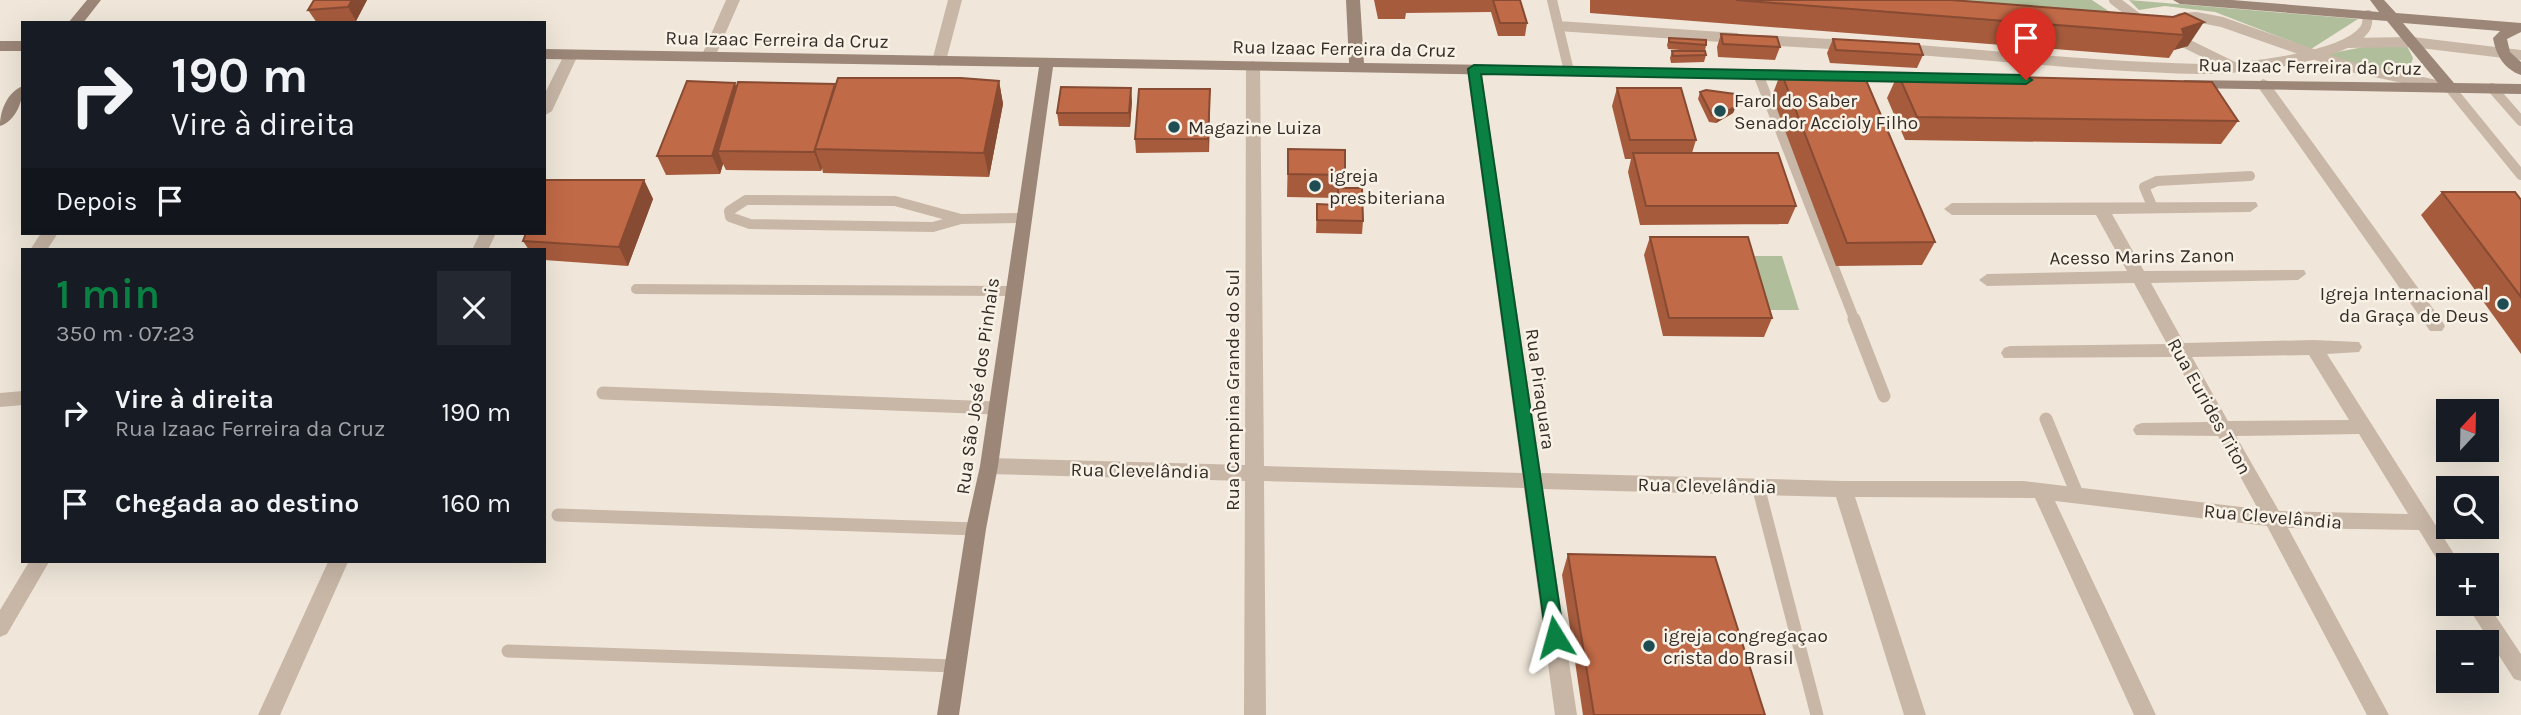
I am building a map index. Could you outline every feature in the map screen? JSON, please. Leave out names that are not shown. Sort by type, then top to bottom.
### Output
[{"type":"main road","points":[[77,21],[94,0]]},
{"type":"main road","points":[[1353,0],[1357,67]]},
{"type":"main road","points":[[2180,0],[2520,27]]},
{"type":"main road","points":[[2377,0],[2451,88]]},
{"type":"main road","points":[[2520,27],[2508,31],[2500,38],[2503,54],[2521,70]]},
{"type":"main road","points":[[0,46],[21,46]]},
{"type":"main road","name":"Rua Izaac Ferreira da Cruz","points":[[546,54],[1937,78]]},
{"type":"main road","name":"Rua São José dos Pinhais","points":[[948,715],[976,529],[989,466],[1012,291],[1047,62]]},
{"type":"main road","name":"Rua Izaac Ferreira da Cruz","points":[[2131,82],[2521,89]]},
{"type":"main road","points":[[0,121],[21,93]]},
{"type":"street","points":[[708,57],[733,0]]},
{"type":"street","points":[[939,61],[955,0]]},
{"type":"street","points":[[546,107],[571,55]]},
{"type":"street","name":"Rua Campina Grande do Sul","points":[[1253,66],[1252,472],[1255,715]]},
{"type":"street","name":"Rua Piraquara","points":[[1474,69],[1566,715]]},
{"type":"street","points":[[2263,84],[2436,326]]},
{"type":"street","points":[[1952,209],[2250,206]]},
{"type":"street","name":"Rua Eurides Titon","points":[[2101,209],[2378,715]]},
{"type":"street","name":"Acesso Marins Zanon","points":[[1987,280],[2298,274]]},
{"type":"street","points":[[2313,347],[2361,427],[2443,553]]},
{"type":"street","points":[[2010,353],[2353,347]]},
{"type":"street","points":[[0,400],[21,398]]},
{"type":"street","points":[[2142,430],[2361,427]]},
{"type":"street","name":"Rua Clevelândia","points":[[989,466],[1843,489],[2041,491],[2273,519],[2354,523],[2424,522]]},
{"type":"street","points":[[1843,489],[1915,715]]},
{"type":"street","points":[[2041,491],[2145,715]]},
{"type":"street","points":[[0,628],[38,563]]},
{"type":"street","points":[[269,715],[338,563]]},
{"type":"street","points":[[2484,616],[2521,672]]},
{"type":"lane","points":[[1552,0],[1569,71]]},
{"type":"lane","points":[[2114,0],[2235,67]]},
{"type":"lane","points":[[1893,48],[2203,69],[2235,67],[2313,55],[2346,43],[2363,33],[2368,15]]},
{"type":"lane","points":[[2132,27],[2196,17],[2222,22],[2350,66],[2451,88],[2521,175]]},
{"type":"lane","points":[[1558,26],[1741,38]]},
{"type":"lane","points":[[1755,39],[1865,47]]},
{"type":"lane","points":[[2346,43],[2412,42],[2521,55]]},
{"type":"lane","points":[[1758,74],[1884,396]]},
{"type":"lane","points":[[2492,88],[2521,121]]},
{"type":"lane","points":[[2153,208],[2144,187],[2157,181],[2250,176]]},
{"type":"lane","points":[[961,219],[933,227],[750,223],[730,217],[730,211],[746,200],[895,201],[961,219],[1023,218]]},
{"type":"lane","points":[[636,289],[1012,291]]},
{"type":"lane","points":[[603,393],[996,408]]},
{"type":"lane","points":[[2046,419],[2077,494]]},
{"type":"lane","points":[[1758,486],[1817,715]]},
{"type":"lane","points":[[558,515],[976,529]]},
{"type":"lane","points":[[508,652],[956,666]]},
{"type":"green space","points":[[1832,0],[2092,0],[2113,14]]},
{"type":"green space","points":[[2129,0],[2358,19],[2311,49],[2215,12],[2165,6],[2139,10]]},
{"type":"green space","points":[[2379,44],[2406,44],[2413,58],[2409,70],[2392,72],[2322,55]]},
{"type":"green space","points":[[1747,256],[1782,256],[1799,310],[1763,310]]},
{"type":"building","points":[[314,0],[352,0],[348,7],[308,10]]},
{"type":"building","points":[[1493,0],[1520,0],[1527,23],[1500,23]]},
{"type":"building","points":[[1736,0],[1951,0],[2173,17],[2185,13],[2204,22],[2182,29],[2184,35]]},
{"type":"building","points":[[1721,34],[1777,37],[1780,47],[1723,44]]},
{"type":"building","points":[[1669,38],[1706,40],[1706,45],[1669,42]]},
{"type":"building","points":[[1833,39],[1919,44],[1923,55],[1836,50]]},
{"type":"building","points":[[1672,51],[1705,51],[1706,55],[1673,56]]},
{"type":"building","points":[[1781,72],[1863,73],[1935,242],[1847,243]]},
{"type":"building","points":[[1898,74],[2212,82],[2238,121],[1917,117]]},
{"type":"building","points":[[838,78],[961,78],[999,81],[984,153],[815,149]]},
{"type":"building","points":[[687,81],[735,83],[712,156],[657,156]]},
{"type":"building","points":[[738,82],[835,84],[814,152],[718,151]]},
{"type":"building","points":[[1061,87],[1131,88],[1129,113],[1057,113]]},
{"type":"building","points":[[1617,88],[1681,88],[1696,140],[1630,140]]},
{"type":"building","name":"Magazine Luiza","points":[[1139,89],[1210,89],[1208,139],[1135,139]]},
{"type":"building","points":[[1706,90],[1735,94],[1738,97],[1736,106],[1719,116],[1712,115],[1700,92]]},
{"type":"building","points":[[1288,149],[1345,150],[1345,175],[1288,174]]},
{"type":"building","points":[[1633,153],[1778,153],[1796,206],[1646,206]]},
{"type":"building","points":[[546,180],[644,180],[619,247],[523,241],[525,235],[546,235]]},
{"type":"building","points":[[1338,188],[1362,188],[1363,221],[1317,220],[1317,204],[1338,205]]},
{"type":"building","points":[[2442,192],[2515,192],[2521,200],[2521,297]]},
{"type":"building","points":[[1650,237],[1748,237],[1772,318],[1669,318]]},
{"type":"building","name":"igreja congregaçao crista do Brasil","points":[[1568,554],[1715,557],[1765,715],[1594,715]]},
{"type":"place","name":"Farol do Saber Senador Accioly Filho","points":[[1720,111]]},
{"type":"place","name":"Magazine Luiza","points":[[1174,127]]},
{"type":"place","name":"igreja presbiteriana","points":[[1315,186]]},
{"type":"place","name":"Igreja Internacional da Graça de Deus","points":[[2503,304]]},
{"type":"place","name":"igreja congregaçao crista do Brasil","points":[[1649,646]]},
{"type":"route","points":[[1555,637],[1474,69],[2026,80]]}]
